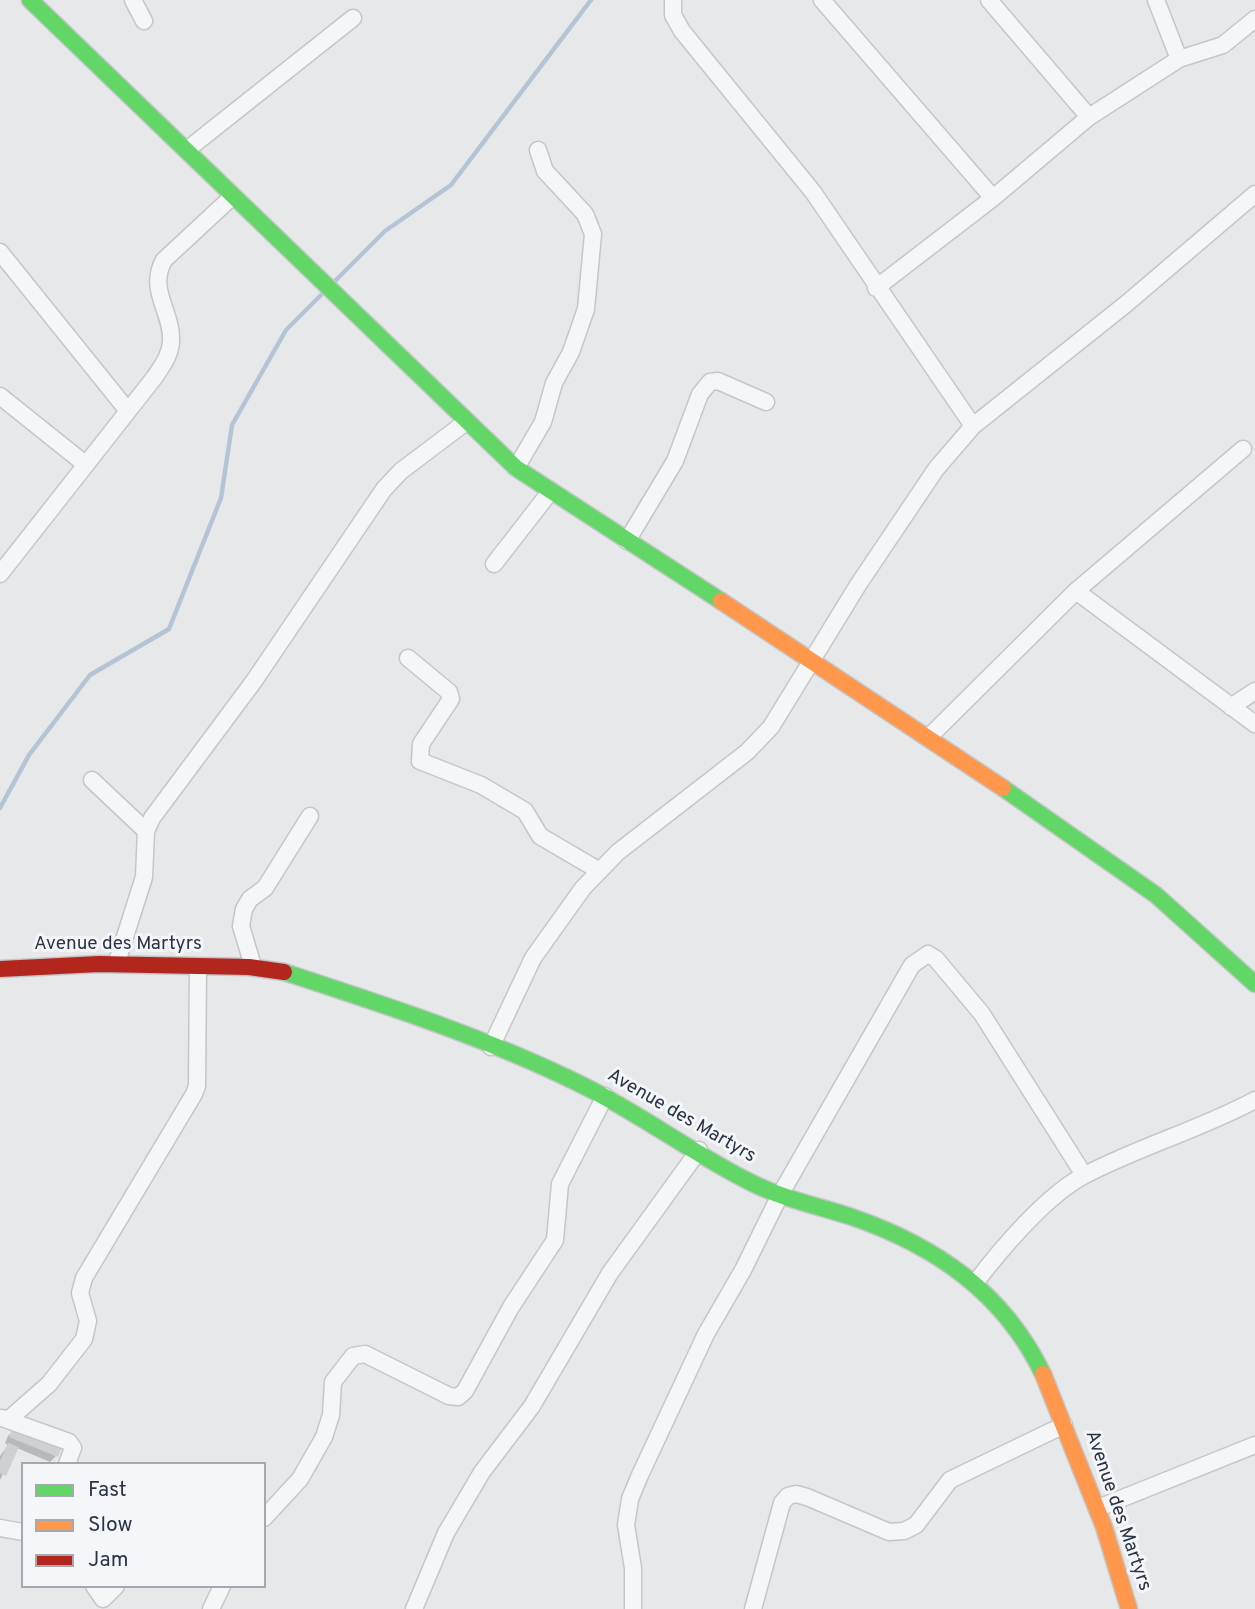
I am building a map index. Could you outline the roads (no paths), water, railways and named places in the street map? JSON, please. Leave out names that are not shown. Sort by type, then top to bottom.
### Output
[{"type":"street","points":[[30,0],[188,149],[233,196],[516,468],[810,662],[929,737],[1156,895],[1255,984]]},
{"type":"street","points":[[133,0],[144,21]]},
{"type":"street","points":[[673,0],[673,15],[682,31],[813,192],[876,288],[973,426]]},
{"type":"street","points":[[822,0],[993,198]]},
{"type":"street","points":[[989,0],[1089,117]]},
{"type":"street","points":[[1156,0],[1179,59]]},
{"type":"street","points":[[188,149],[353,18]]},
{"type":"street","points":[[876,288],[993,198],[1089,117],[1179,59],[1223,45],[1255,19]]},
{"type":"street","points":[[516,468],[543,422],[554,383],[571,352],[586,309],[593,233],[585,214],[545,171],[538,150]]},
{"type":"street","points":[[491,1046],[533,958],[598,870],[655,821],[747,752],[771,727],[810,662],[936,469],[973,426],[1126,304],[1255,194]]},
{"type":"street","points":[[0,574],[155,378],[170,348],[171,340],[156,286],[158,270],[164,260],[233,196]]},
{"type":"street","points":[[0,252],[128,411]]},
{"type":"street","points":[[627,541],[674,461],[700,394],[710,382],[718,380],[766,402]]},
{"type":"street","points":[[0,396],[85,464]]},
{"type":"street","points":[[117,962],[144,877],[146,831],[152,818],[254,681],[384,489],[401,471],[466,422]]},
{"type":"street","points":[[929,737],[1076,590],[1243,449]]},
{"type":"street","points":[[494,564],[550,492]]},
{"type":"street","points":[[1076,590],[1255,724]]},
{"type":"street","points":[[408,658],[449,692],[451,699],[421,744],[420,761],[481,785],[525,811],[540,836],[598,870]]},
{"type":"street","points":[[1231,707],[1255,691]]},
{"type":"street","points":[[92,780],[146,831]]},
{"type":"street","points":[[253,965],[241,926],[244,909],[250,899],[265,888],[310,816]]},
{"type":"street","points":[[633,1609],[633,1569],[626,1525],[630,1499],[695,1357],[744,1270],[780,1195],[912,965],[928,954],[946,969],[982,1014],[1084,1175]]},
{"type":"street","name":"Avenue des Martyrs","points":[[0,969],[49,963],[117,962],[198,967],[253,965],[279,970],[491,1046],[604,1096],[736,1174],[780,1195],[892,1231],[933,1254],[975,1283],[999,1304],[1021,1335],[1064,1425],[1098,1508],[1129,1609]]},
{"type":"street","points":[[4,1418],[49,1384],[77,1352],[88,1330],[80,1293],[84,1278],[194,1094],[197,1086],[198,967]]},
{"type":"street","points":[[266,1516],[300,1479],[324,1437],[331,1415],[333,1382],[353,1356],[366,1354],[449,1396],[458,1397],[465,1391],[511,1307],[555,1240],[560,1184],[604,1096]]},
{"type":"street","points":[[975,1283],[1003,1247],[1028,1222],[1084,1175],[1255,1100]]},
{"type":"street","points":[[414,1609],[446,1534],[482,1472],[532,1406],[610,1273],[699,1150]]},
{"type":"street","points":[[4,1418],[69,1441],[73,1448],[68,1462]]},
{"type":"street","points":[[753,1609],[782,1503],[788,1496],[796,1494],[807,1497],[889,1532],[904,1531],[916,1525],[950,1480],[1064,1425]]},
{"type":"street","points":[[1098,1508],[1255,1446]]},
{"type":"street","points":[[0,1528],[21,1532]]},
{"type":"street","points":[[98,1598],[113,1588]]},
{"type":"street","points":[[211,1609],[221,1588]]},
{"type":"waterway","points":[[332,284],[385,231],[451,185],[591,0]]},
{"type":"waterway","points":[[0,808],[29,755],[90,675],[169,629],[221,498],[232,425],[286,330],[323,293]]}]
